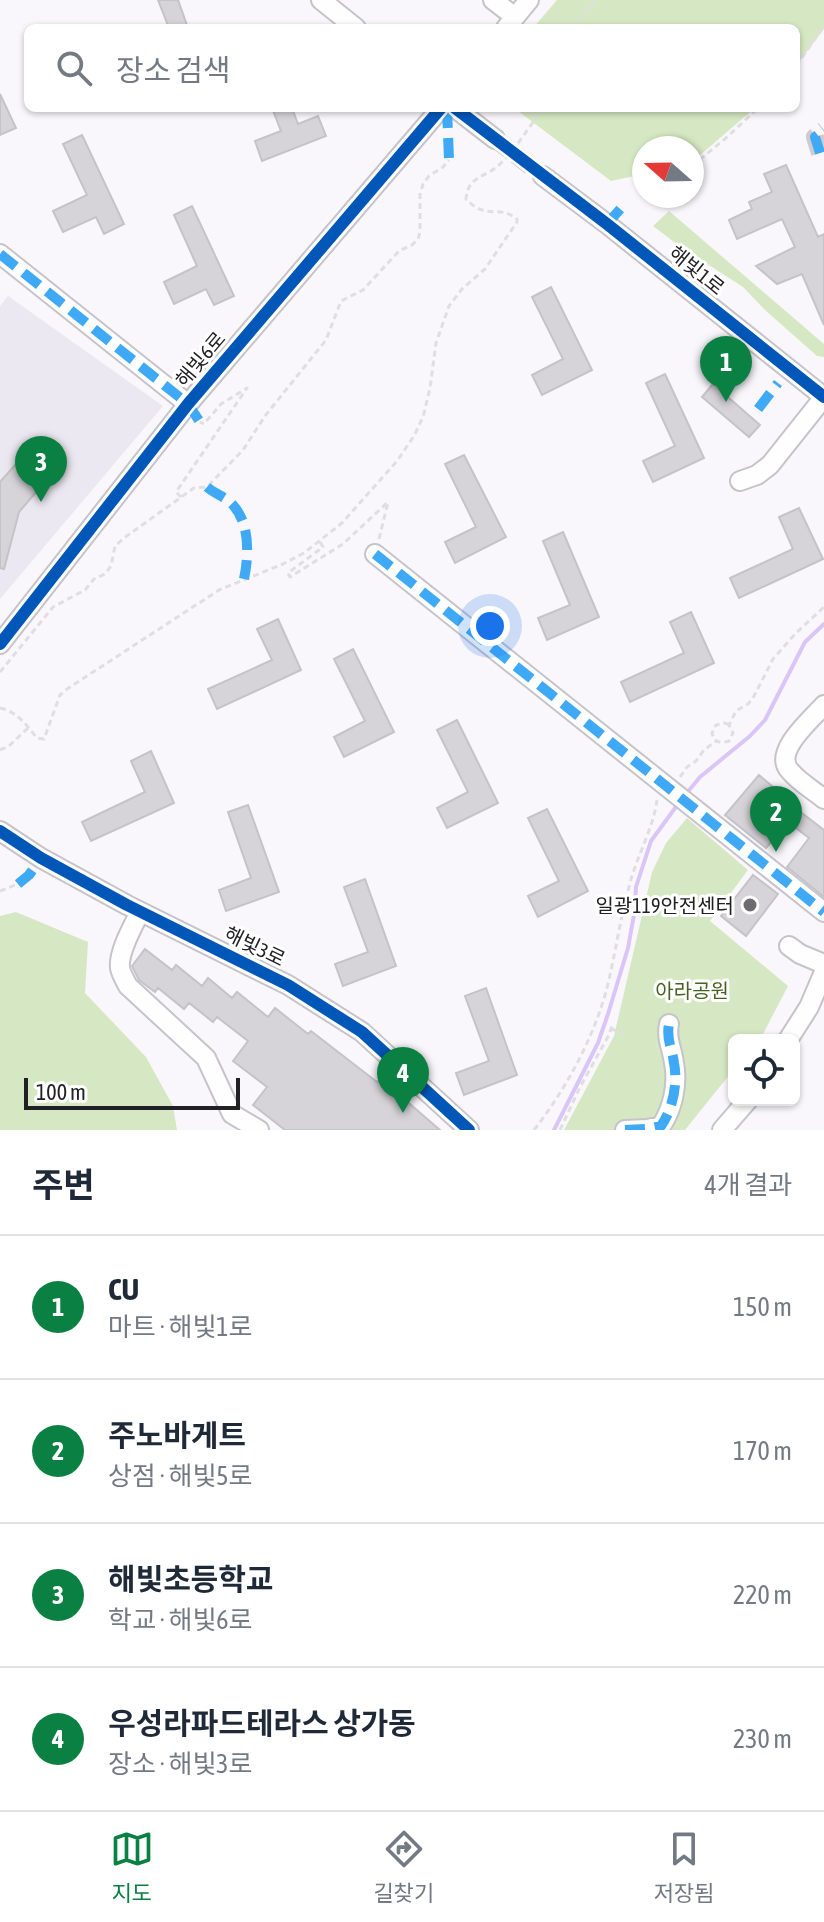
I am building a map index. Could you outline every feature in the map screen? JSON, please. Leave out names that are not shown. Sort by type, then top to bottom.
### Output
[{"type":"street","points":[[321,0],[351,24]]},
{"type":"street","points":[[493,0],[510,22],[529,0]]},
{"type":"street","name":"해빛6로","points":[[0,644],[188,404],[438,112]]},
{"type":"street","points":[[460,112],[495,139]]},
{"type":"street","name":"해빛1로","points":[[543,176],[824,397]]},
{"type":"street","points":[[0,254],[188,404]]},
{"type":"street","points":[[740,481],[757,475],[770,465],[824,397]]},
{"type":"street","points":[[375,554],[824,912]]},
{"type":"street","points":[[824,705],[785,750],[784,761],[787,770],[824,799]]},
{"type":"street","name":"해빛3로","points":[[0,831],[41,858],[140,912],[288,985],[362,1032],[469,1130]]},
{"type":"street","points":[[140,912],[120,960],[120,970],[128,986],[206,1058],[229,1122],[259,1130]]},
{"type":"street","points":[[789,946],[824,964]]},
{"type":"street","points":[[792,1034],[809,1007],[824,972]]},
{"type":"street","points":[[625,1130],[666,1127],[675,1085],[675,1067],[667,1040],[669,1024]]},
{"type":"street","points":[[722,1130],[743,1106]]},
{"type":"path","points":[[577,24],[594,0]]},
{"type":"path","points":[[800,60],[824,26]]},
{"type":"path","points":[[0,708],[11,710],[37,738],[44,739],[60,695],[67,689],[219,590],[283,564],[319,542],[342,523],[397,461],[414,436],[423,417],[436,343],[449,306],[462,289],[485,269],[517,222],[509,213],[482,212],[474,207],[466,199],[469,187],[476,179],[500,165],[541,112]]},
{"type":"path","points":[[704,156],[754,112]]},
{"type":"path","points":[[0,672],[53,607],[85,590],[94,579],[105,574],[111,566],[115,546],[194,488],[207,487],[243,450],[265,416],[326,340],[341,301],[363,290],[399,251],[418,239],[423,184],[449,160]]},
{"type":"path","points":[[181,497],[176,492],[247,388],[221,404],[204,424],[200,422]]},
{"type":"path","points":[[319,542],[323,547],[288,573],[290,577],[343,544],[388,502],[375,554]]},
{"type":"path","points":[[729,725],[736,711],[753,698],[773,659],[824,607]]},
{"type":"path","points":[[716,725],[729,725],[733,733],[729,741],[716,741],[712,733],[716,725]]},
{"type":"path","points":[[0,750],[9,746],[28,728]]},
{"type":"path","points":[[534,1130],[570,1075],[597,1018],[606,993],[635,863],[653,824],[670,788],[687,767],[716,741]]},
{"type":"path","points":[[0,891],[18,884]]},
{"type":"path","points":[[560,1130],[613,1023]]},
{"type":"path","points":[[611,1029],[624,1033]]},
{"type":"shaded area","points":[[8,296],[163,406],[0,599],[0,306]]},
{"type":"green space","points":[[557,0],[824,0],[824,29],[800,61],[800,24],[536,24]]},
{"type":"green space","points":[[519,112],[750,112],[704,152],[704,136],[632,136],[632,177],[611,181]]},
{"type":"green space","points":[[669,211],[824,344],[824,357],[817,356],[743,287],[653,226]]},
{"type":"green space","name":"아라공원","points":[[687,818],[748,870],[710,921],[788,986],[763,1034],[728,1034],[728,1076],[685,1130],[564,1130],[614,1036],[652,872],[666,843]]},
{"type":"green space","points":[[16,912],[88,942],[85,993],[146,1057],[173,1106],[177,1130],[0,1130],[0,916]]},
{"type":"building","points":[[158,0],[178,0],[187,24],[167,24]]},
{"type":"building","points":[[0,94],[16,128],[0,135]]},
{"type":"building","points":[[274,112],[294,112],[298,124],[318,116],[326,136],[262,161],[255,141],[281,131]]},
{"type":"building","points":[[82,135],[124,224],[104,234],[96,217],[63,232],[53,211],[87,195],[63,144]]},
{"type":"building","points":[[786,165],[818,237],[824,234],[824,325],[802,274],[777,284],[756,266],[795,247],[782,219],[737,239],[729,220],[752,209],[749,202],[772,192],[764,174]]},
{"type":"building","points":[[192,206],[234,296],[214,305],[206,289],[174,304],[164,282],[197,266],[174,215]]},
{"type":"building","points":[[551,287],[592,370],[542,395],[532,375],[563,359],[532,297]]},
{"type":"building","points":[[665,374],[704,458],[653,482],[643,461],[675,446],[646,383]]},
{"type":"building","points":[[713,384],[760,425],[749,437],[702,397]]},
{"type":"building","points":[[37,440],[62,462],[19,512],[4,569],[0,568],[0,482]]},
{"type":"building","points":[[464,455],[506,537],[455,563],[445,542],[476,527],[445,464]]},
{"type":"building","points":[[799,508],[823,559],[739,598],[730,578],[793,549],[779,517]]},
{"type":"building","points":[[563,532],[599,617],[547,640],[538,618],[570,605],[543,541]]},
{"type":"building","points":[[691,612],[714,663],[630,702],[621,682],[684,653],[670,622]]},
{"type":"building","points":[[278,619],[301,670],[217,709],[208,689],[272,660],[257,629]]},
{"type":"building","points":[[353,649],[394,732],[344,757],[334,737],[365,721],[334,659]]},
{"type":"building","points":[[457,720],[498,803],[447,828],[437,808],[468,792],[437,730]]},
{"type":"building","points":[[151,751],[174,803],[91,841],[82,822],[145,792],[131,761]]},
{"type":"building","points":[[759,775],[824,830],[824,897],[787,867],[809,838],[788,822],[766,848],[725,815]]},
{"type":"building","points":[[248,805],[279,892],[226,911],[219,890],[251,878],[228,812]]},
{"type":"building","points":[[547,809],[588,891],[538,917],[528,896],[559,881],[528,818]]},
{"type":"building","name":"일광119안전센터","points":[[753,875],[778,894],[746,936],[721,916]]},
{"type":"building","points":[[365,879],[396,966],[343,986],[335,964],[368,952],[344,887]]},
{"type":"building","points":[[145,949],[172,970],[176,965],[202,986],[208,978],[232,998],[237,992],[268,1017],[275,1008],[308,1034],[311,1031],[377,1082],[381,1079],[440,1130],[285,1130],[253,1105],[267,1087],[233,1061],[248,1041],[217,1017],[213,1022],[189,1003],[184,1009],[158,988],[155,992],[139,980],[132,966]]},
{"type":"building","points":[[486,988],[517,1075],[464,1095],[456,1073],[489,1061],[465,996]]},
{"type":"waterway","points":[[686,794],[700,777],[765,720],[805,642],[824,624]]},
{"type":"waterway","points":[[554,1130],[598,1043],[608,1014],[628,948],[636,887],[651,841],[678,804]]},
{"type":"tunnel","points":[[820,153],[815,137],[824,130]]},
{"type":"tunnel","points":[[495,139],[543,176]]},
{"type":"marked path","points":[[447,112],[449,160]]},
{"type":"marked path","points":[[820,153],[815,137],[824,130]]},
{"type":"marked path","points":[[607,224],[623,206]]},
{"type":"marked path","points":[[0,254],[188,404],[200,422]]},
{"type":"marked path","points":[[758,409],[778,383]]},
{"type":"marked path","points":[[207,487],[230,502],[243,521],[247,550],[244,579]]},
{"type":"marked path","points":[[375,554],[824,912]]},
{"type":"marked path","points":[[18,884],[41,858]]},
{"type":"marked path","points":[[625,1130],[661,1126],[669,1112],[675,1079],[669,1024]]},
{"type":"cycle path","points":[[0,644],[188,404],[438,112]]},
{"type":"cycle path","points":[[460,112],[824,397]]},
{"type":"cycle path","points":[[0,831],[41,858],[127,905],[288,985],[362,1032],[469,1130]]},
{"type":"place","name":"CU","points":[[726,402]]},
{"type":"place","name":"해빛초등학교","points":[[41,502]]},
{"type":"place","name":"주노바게트","points":[[776,852]]},
{"type":"place","name":"일광119안전센터","points":[[750,905]]},
{"type":"place","name":"우성라파드테라스 상가동","points":[[403,1113]]}]
